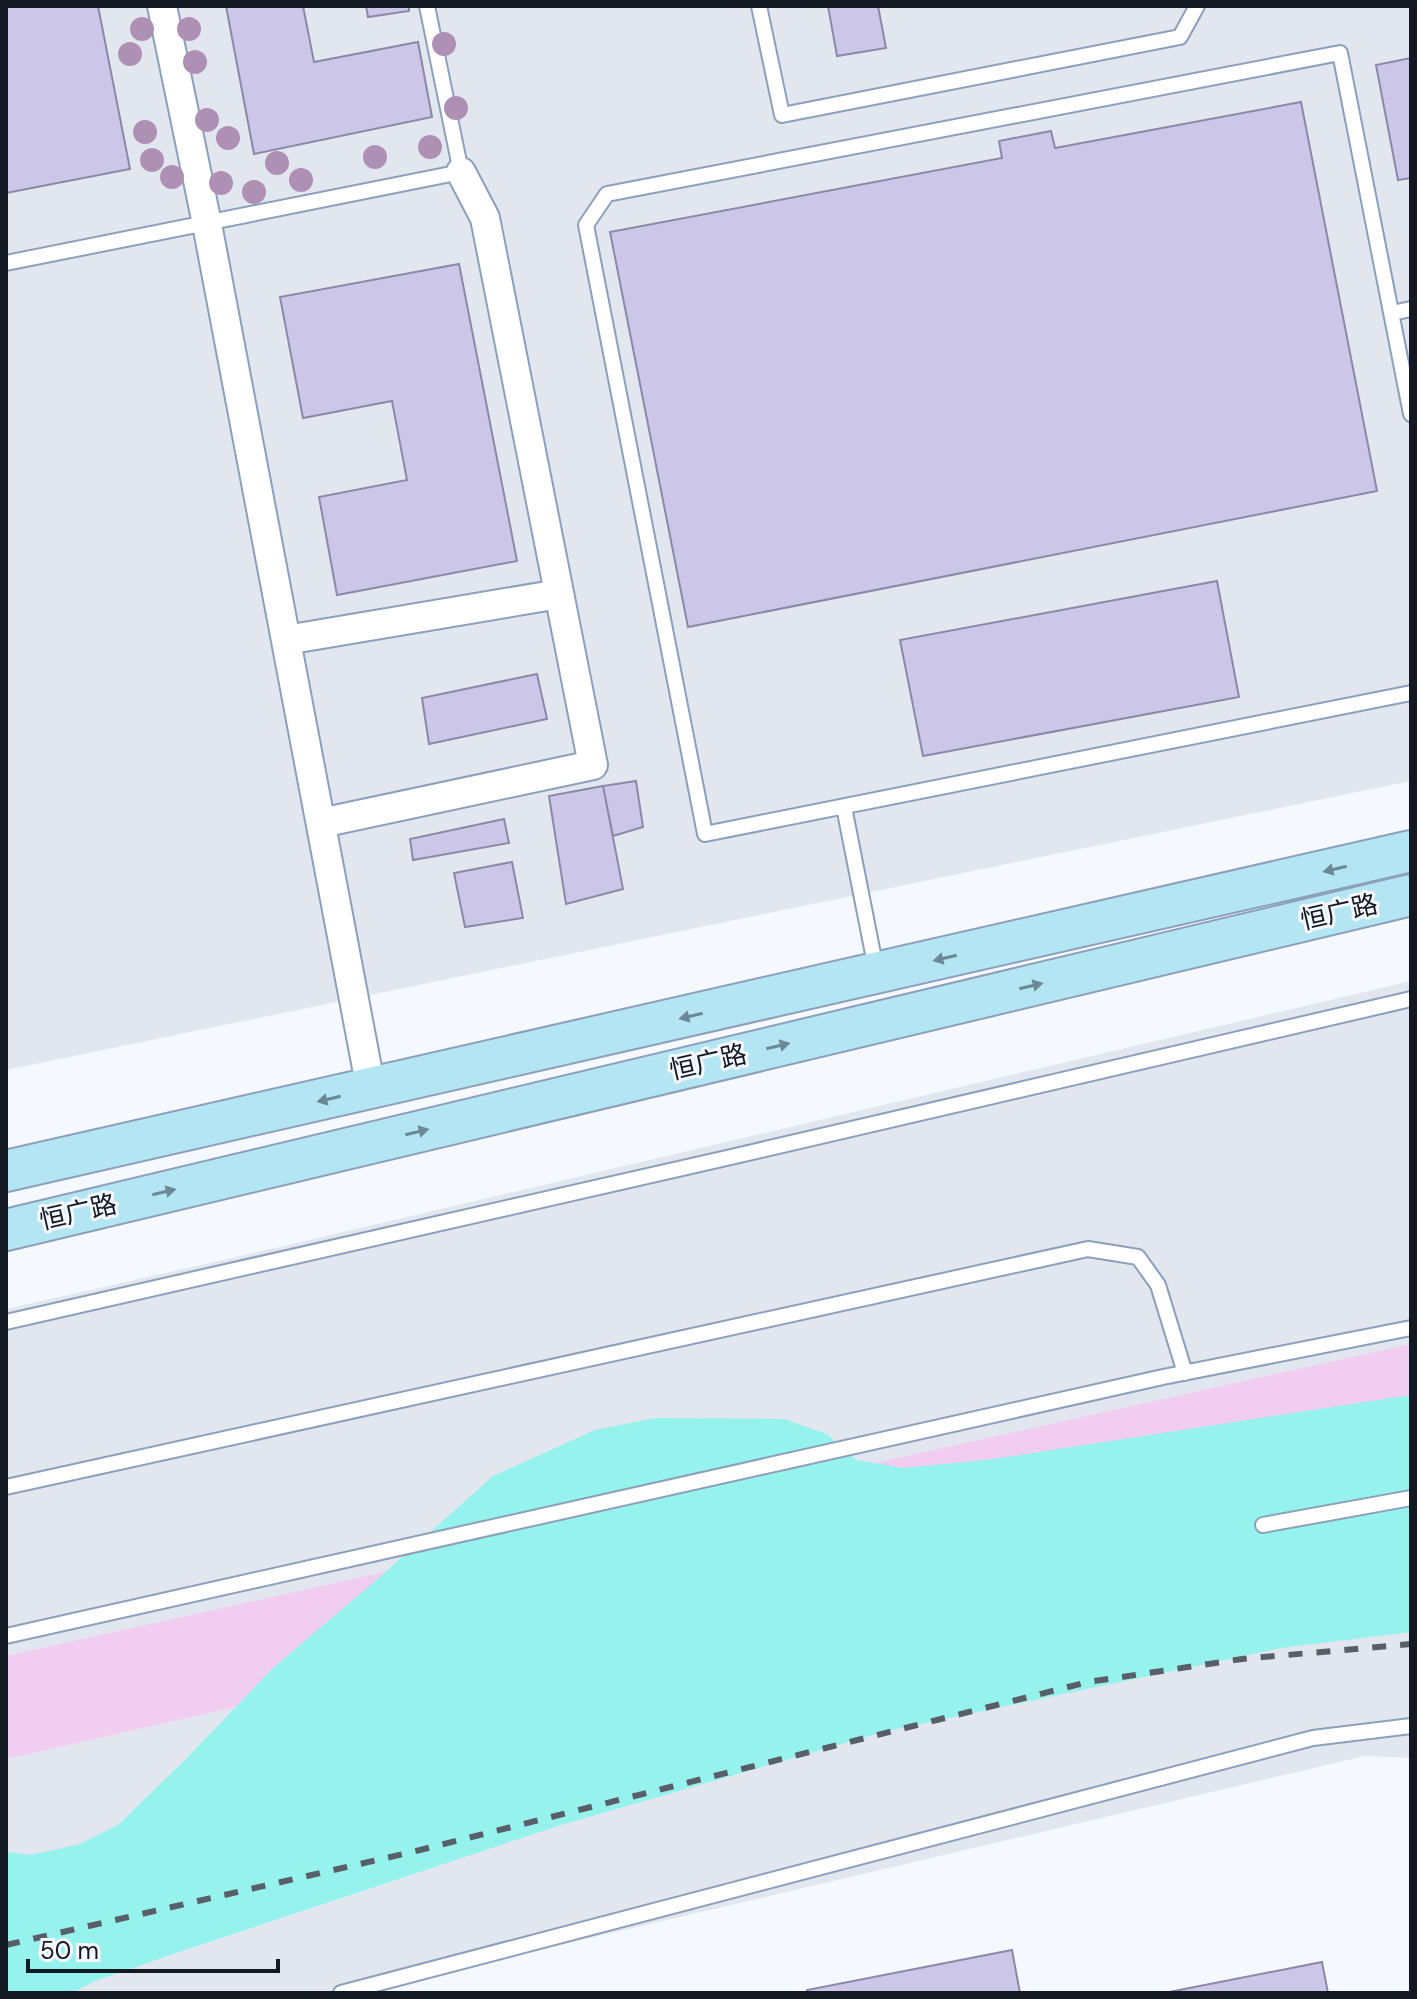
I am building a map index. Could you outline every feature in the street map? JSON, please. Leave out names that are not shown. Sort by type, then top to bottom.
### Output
[{"type":"street","points":[[162,6],[207,224],[371,1089]]},
{"type":"street","points":[[321,823],[593,765],[485,218],[461,172]]},
{"type":"street","points":[[286,640],[559,594]]},
{"type":"street","name":"恒广路","points":[[6,1171],[1411,851]]},
{"type":"street","name":"恒广路","points":[[6,1230],[1411,895]]},
{"type":"lane","points":[[6,263],[461,172],[427,6]]},
{"type":"lane","points":[[759,6],[782,115],[1180,37],[1197,6]]},
{"type":"lane","points":[[1411,414],[1340,53],[607,194],[586,225],[705,834],[1411,693]]},
{"type":"lane","points":[[1392,313],[1411,309]]},
{"type":"lane","points":[[844,807],[877,973]]},
{"type":"lane","points":[[6,1322],[1411,999]]},
{"type":"lane","points":[[6,1487],[1088,1249],[1138,1257],[1158,1285],[1185,1373]]},
{"type":"lane","points":[[6,1636],[1185,1373],[1411,1328]]},
{"type":"lane","points":[[1263,1525],[1411,1498]]},
{"type":"lane","points":[[341,1993],[1313,1738],[1411,1726]]},
{"type":"shaded area","points":[[6,6],[1411,6],[1411,781],[6,1070]]},
{"type":"shaded area","points":[[1411,981],[1411,1758],[1365,1756],[356,1993],[6,1993],[6,1309]]},
{"type":"shaded area","points":[[1411,1344],[1411,1440],[6,1759],[6,1656]]},
{"type":"water","points":[[1411,1395],[1411,1632],[1281,1648],[883,1732],[561,1825],[185,1950],[95,1981],[72,1993],[6,1993],[6,1852],[31,1855],[80,1844],[118,1825],[273,1668],[493,1476],[595,1430],[656,1418],[784,1419],[827,1434],[856,1460],[903,1468],[993,1459]]},
{"type":"building","points":[[6,6],[98,6],[130,169],[6,193]]},
{"type":"building","points":[[226,6],[303,6],[314,62],[418,42],[432,117],[254,154]]},
{"type":"building","points":[[366,6],[409,6],[409,11],[368,17]]},
{"type":"building","points":[[828,6],[878,6],[886,48],[837,56]]},
{"type":"building","points":[[1411,58],[1411,178],[1398,180],[1376,65]]},
{"type":"building","points":[[1301,102],[1377,491],[688,627],[610,232],[1002,158],[999,141],[1051,131],[1055,148]]},
{"type":"building","points":[[459,264],[517,561],[337,595],[319,497],[407,480],[392,401],[303,418],[280,297]]},
{"type":"building","points":[[1217,581],[1239,697],[923,756],[900,640]]},
{"type":"building","points":[[537,674],[547,719],[429,744],[422,698]]},
{"type":"building","points":[[636,781],[643,827],[613,836],[603,786]]},
{"type":"building","points":[[603,786],[623,889],[566,904],[549,796]]},
{"type":"building","points":[[504,819],[509,843],[413,860],[410,839]]},
{"type":"building","points":[[512,862],[523,918],[465,927],[454,873]]},
{"type":"building","points":[[1012,1950],[1020,1993],[807,1993],[807,1990]]},
{"type":"building","points":[[1322,1962],[1328,1993],[1164,1993]]},
{"type":"railway","points":[[6,1945],[412,1852],[1088,1682],[1242,1659],[1411,1644]]}]
